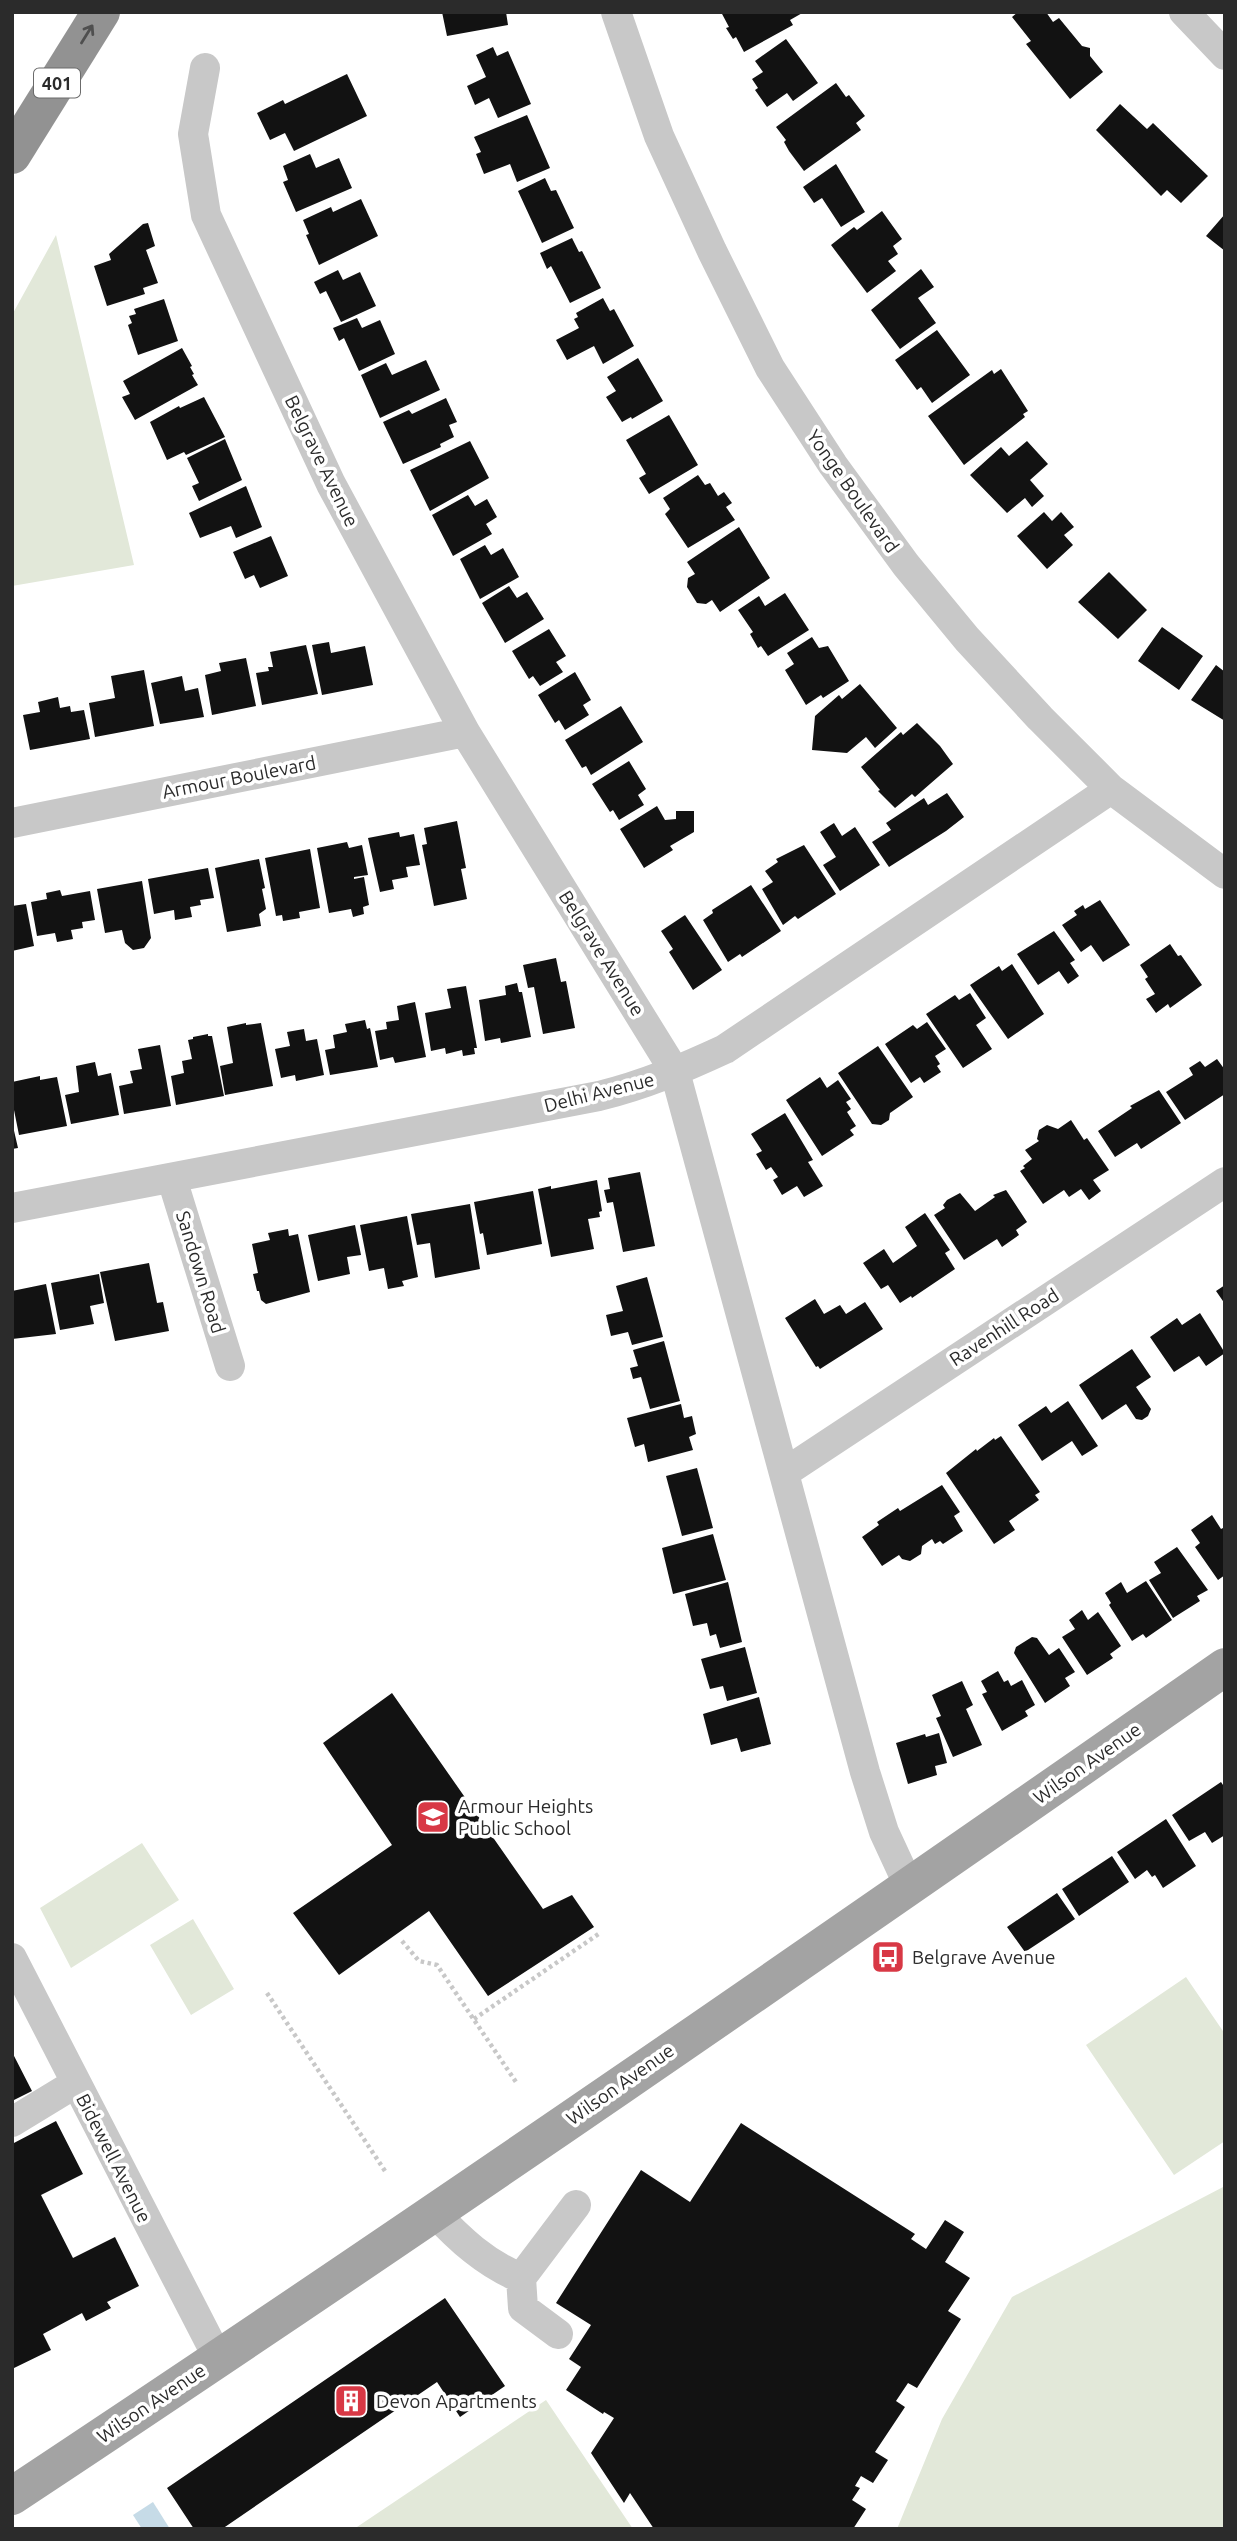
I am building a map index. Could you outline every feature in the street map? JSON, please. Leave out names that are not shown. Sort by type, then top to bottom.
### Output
[{"type":"highway","name":"401","points":[[12,155],[101,12]]},
{"type":"main road","name":"Wilson Avenue","points":[[12,2496],[434,2212],[1225,1667]]},
{"type":"street","name":"Yonge Boulevard","points":[[616,12],[659,136],[770,368],[833,466],[905,565],[1003,679],[1111,789],[1225,874]]},
{"type":"street","points":[[1184,12],[1225,55]]},
{"type":"street","name":"Belgrave Avenue","points":[[205,68],[193,134],[206,215],[331,484],[465,732],[676,1072],[865,1772],[884,1832],[909,1886]]},
{"type":"street","name":"Armour Boulevard","points":[[12,823],[465,732]]},
{"type":"street","name":"Delhi Avenue","points":[[12,1208],[599,1096],[676,1072],[725,1049],[1111,789]]},
{"type":"street","name":"Sandown Road","points":[[172,1179],[230,1366]]},
{"type":"street","name":"Ravenhill Road","points":[[784,1473],[1225,1182]]},
{"type":"street","name":"Bidewell Avenue","points":[[12,1958],[218,2358]]},
{"type":"street","points":[[12,2122],[76,2083]]},
{"type":"street","points":[[558,2334],[523,2308],[521,2278],[576,2205]]},
{"type":"street","points":[[434,2212],[459,2239],[502,2271],[521,2278]]},
{"type":"path","points":[[474,2019],[600,1933]]},
{"type":"path","points":[[402,1941],[419,1961],[437,1965],[516,2082]]},
{"type":"path","points":[[267,1993],[384,2171]]},
{"type":"green space","points":[[56,235],[134,565],[12,586],[12,315]]},
{"type":"green space","points":[[142,1843],[179,1900],[71,1968],[40,1908]]},
{"type":"green space","points":[[193,1919],[234,1989],[191,2015],[150,1945]]},
{"type":"green space","points":[[1186,1977],[1225,2034],[1225,2141],[1174,2175],[1086,2045]]},
{"type":"green space","points":[[1225,2186],[1225,2529],[897,2529],[942,2419],[1012,2297]]},
{"type":"green space","points":[[546,2400],[633,2529],[354,2529]]},
{"type":"water","points":[[153,2502],[170,2529],[142,2529],[133,2515]]},
{"type":"building","points":[[442,12],[506,12],[508,25],[447,36]]},
{"type":"building","points":[[721,12],[804,12],[790,20],[793,25],[744,52],[736,37],[733,39],[726,28],[729,27]]},
{"type":"building","points":[[1018,12],[1046,12],[1053,22],[1059,18],[1082,46],[1090,48],[1090,56],[1103,72],[1070,99],[1026,44],[1031,41],[1012,17]]},
{"type":"building","points":[[786,39],[818,83],[793,101],[787,93],[767,107],[755,90],[758,88],[752,79],[763,72],[755,61]]},
{"type":"building","points":[[493,47],[497,56],[508,51],[531,104],[498,118],[489,98],[475,105],[467,86],[486,77],[476,55]]},
{"type":"building","points":[[347,74],[367,116],[294,151],[285,133],[270,140],[257,113],[283,100],[285,104]]},
{"type":"building","points":[[836,83],[865,116],[856,123],[861,130],[804,171],[776,127]]},
{"type":"building","points":[[1120,104],[1147,129],[1153,123],[1208,176],[1181,203],[1167,190],[1161,196],[1096,130]]},
{"type":"building","points":[[527,115],[550,168],[517,182],[510,164],[484,174],[476,154],[481,152],[474,137]]},
{"type":"building","points":[[310,154],[316,168],[339,158],[352,188],[296,212],[283,182],[288,180],[283,166]]},
{"type":"building","points":[[836,164],[865,212],[841,227],[822,198],[814,203],[803,187]]},
{"type":"building","points":[[545,178],[551,191],[556,190],[574,228],[542,243],[518,191]]},
{"type":"building","points":[[361,199],[378,236],[319,265],[306,235],[309,234],[303,220],[331,207],[333,212]]},
{"type":"building","points":[[882,211],[902,239],[893,246],[898,254],[888,261],[896,271],[867,293],[831,245],[854,227],[857,230]]},
{"type":"building","points":[[1225,214],[1225,251],[1206,236]]},
{"type":"building","points":[[148,223],[155,246],[146,250],[158,283],[143,288],[145,294],[107,306],[94,266],[111,260],[109,254],[143,224]]},
{"type":"building","points":[[572,238],[579,252],[582,251],[601,288],[570,303],[551,266],[547,269],[540,253]]},
{"type":"building","points":[[921,269],[934,287],[918,298],[936,323],[900,349],[871,310]]},
{"type":"building","points":[[338,270],[343,280],[360,272],[376,306],[341,322],[326,291],[320,294],[314,282]]},
{"type":"building","points":[[603,298],[610,311],[614,309],[634,346],[603,364],[594,346],[567,360],[556,340],[579,328],[574,319],[578,317],[576,313]]},
{"type":"building","points":[[164,299],[178,341],[138,355],[128,325],[132,323],[129,316],[136,314],[134,309]]},
{"type":"building","points":[[357,318],[362,328],[380,320],[395,354],[359,371],[344,338],[339,341],[333,328]]},
{"type":"building","points":[[937,330],[970,375],[932,403],[921,387],[917,390],[895,360]]},
{"type":"building","points":[[182,348],[198,385],[135,420],[122,397],[130,394],[123,381]]},
{"type":"building","points":[[638,358],[663,401],[622,422],[606,397],[616,391],[607,377]]},
{"type":"building","points":[[426,360],[440,390],[380,418],[361,375],[386,363],[392,375]]},
{"type":"building","points":[[1001,369],[1028,411],[1023,414],[1025,417],[964,465],[928,416],[992,370],[994,374]]},
{"type":"building","points":[[204,397],[225,437],[186,455],[184,452],[167,460],[150,422],[179,406],[180,408]]},
{"type":"building","points":[[446,398],[457,422],[449,425],[454,437],[440,444],[441,447],[403,464],[383,422],[409,410],[412,414]]},
{"type":"building","points":[[669,415],[698,465],[649,494],[639,478],[646,474],[626,440]]},
{"type":"building","points":[[225,439],[242,480],[199,501],[192,486],[199,483],[187,458]]},
{"type":"building","points":[[470,441],[489,478],[430,511],[410,470]]},
{"type":"building","points":[[1027,441],[1048,464],[1030,480],[1044,496],[1032,507],[1025,498],[1007,513],[970,475],[1001,447],[1009,456]]},
{"type":"building","points":[[698,475],[705,485],[710,483],[718,496],[724,492],[732,503],[726,507],[735,520],[688,548],[665,514],[670,509],[663,498]]},
{"type":"building","points":[[246,486],[262,527],[236,538],[231,526],[200,538],[189,513]]},
{"type":"building","points":[[468,495],[475,506],[487,499],[497,517],[486,524],[492,534],[453,556],[432,515]]},
{"type":"building","points":[[1044,512],[1052,521],[1061,512],[1074,527],[1064,535],[1073,545],[1047,569],[1017,536]]},
{"type":"building","points":[[739,527],[770,578],[720,612],[712,600],[706,604],[697,603],[687,587],[688,578],[695,574],[687,562]]},
{"type":"building","points":[[271,536],[288,576],[260,588],[254,575],[245,579],[233,552]]},
{"type":"building","points":[[485,545],[491,555],[503,548],[519,577],[480,599],[460,559]]},
{"type":"building","points":[[1109,572],[1147,610],[1118,639],[1078,602]]},
{"type":"building","points":[[509,586],[517,598],[527,592],[544,619],[505,643],[482,603]]},
{"type":"building","points":[[785,593],[809,630],[768,656],[761,646],[758,648],[750,634],[753,632],[738,610],[759,596],[765,606]]},
{"type":"building","points":[[1162,627],[1203,656],[1179,690],[1138,661]]},
{"type":"building","points":[[549,629],[566,656],[556,662],[563,672],[540,686],[533,676],[529,679],[512,651]]},
{"type":"building","points":[[812,637],[819,648],[828,646],[849,681],[823,698],[821,695],[806,705],[785,670],[794,664],[787,653]]},
{"type":"building","points":[[329,642],[331,653],[365,646],[373,685],[322,695],[312,645]]},
{"type":"building","points":[[306,645],[318,694],[262,705],[256,673],[269,671],[268,667],[273,667],[270,652]]},
{"type":"building","points":[[246,658],[256,706],[212,715],[205,675],[221,671],[219,663]]},
{"type":"building","points":[[1216,665],[1225,672],[1225,721],[1191,700]]},
{"type":"building","points":[[144,670],[154,726],[95,737],[89,703],[115,698],[111,676]]},
{"type":"building","points":[[575,672],[591,700],[583,705],[589,715],[565,730],[559,720],[555,723],[538,695]]},
{"type":"building","points":[[182,676],[185,691],[198,688],[204,717],[160,724],[151,683]]},
{"type":"building","points":[[860,684],[897,728],[875,748],[866,737],[847,753],[812,750],[815,716],[839,695],[842,699]]},
{"type":"building","points":[[58,697],[60,708],[70,706],[71,712],[84,710],[90,739],[30,750],[23,715],[40,712],[38,702]]},
{"type":"building","points":[[621,706],[643,742],[591,775],[586,766],[582,768],[565,740]]},
{"type":"building","points":[[917,723],[940,746],[953,764],[915,797],[912,794],[895,808],[878,791],[880,790],[861,767],[901,732],[903,735]]},
{"type":"building","points":[[629,761],[646,789],[638,795],[644,805],[619,820],[613,810],[610,812],[592,784]]},
{"type":"building","points":[[947,793],[964,817],[889,867],[872,842],[891,830],[886,823],[924,798],[928,805]]},
{"type":"building","points":[[657,806],[665,820],[676,819],[676,811],[694,811],[694,832],[670,846],[673,850],[644,868],[620,829]]},
{"type":"building","points":[[457,821],[466,868],[461,869],[467,899],[434,906],[422,845],[427,844],[424,828]]},
{"type":"building","points":[[834,823],[842,836],[855,827],[880,865],[840,891],[823,865],[836,857],[820,832]]},
{"type":"building","points":[[399,832],[400,837],[414,834],[420,865],[406,867],[408,877],[392,880],[394,889],[380,892],[368,838]]},
{"type":"building","points":[[347,842],[349,848],[362,845],[368,875],[354,877],[364,877],[369,905],[363,907],[364,914],[353,917],[351,909],[329,913],[317,848]]},
{"type":"building","points":[[804,845],[836,894],[798,919],[795,916],[783,925],[762,889],[773,882],[765,871],[778,862],[776,859]]},
{"type":"building","points":[[310,849],[320,908],[299,912],[300,918],[283,921],[282,915],[276,916],[265,858]]},
{"type":"building","points":[[259,859],[266,909],[259,914],[261,926],[227,932],[215,868]]},
{"type":"building","points":[[208,868],[214,898],[200,900],[201,905],[190,907],[192,917],[175,920],[174,910],[154,914],[148,879]]},
{"type":"building","points":[[142,881],[151,938],[144,948],[133,950],[125,943],[122,930],[105,933],[97,889]]},
{"type":"building","points":[[751,885],[781,931],[742,957],[740,954],[728,962],[703,920],[713,913],[712,910]]},
{"type":"building","points":[[60,890],[62,896],[90,891],[95,920],[82,922],[83,928],[71,930],[73,939],[57,942],[55,933],[37,936],[31,902],[47,899],[46,893]]},
{"type":"building","points":[[1100,900],[1130,945],[1103,962],[1091,945],[1081,952],[1062,925],[1077,915],[1074,911],[1083,905],[1085,909]]},
{"type":"building","points":[[26,904],[34,946],[12,951],[12,906]]},
{"type":"building","points":[[685,915],[722,970],[693,990],[669,952],[673,949],[661,931]]},
{"type":"building","points":[[1054,931],[1075,960],[1070,963],[1079,976],[1068,984],[1059,971],[1038,985],[1017,954]]},
{"type":"building","points":[[1170,944],[1202,985],[1170,1008],[1168,1004],[1156,1013],[1146,999],[1155,994],[1140,965]]},
{"type":"building","points":[[556,958],[561,982],[566,981],[575,1028],[543,1034],[534,987],[528,988],[523,965]]},
{"type":"building","points":[[1012,964],[1044,1014],[1008,1039],[970,985],[999,966],[1002,971]]},
{"type":"building","points":[[517,983],[519,992],[522,992],[531,1037],[501,1043],[500,1038],[485,1041],[479,1000],[506,995],[505,986]]},
{"type":"building","points":[[466,986],[477,1048],[474,1048],[475,1054],[463,1056],[462,1050],[446,1054],[445,1048],[431,1051],[425,1013],[451,1008],[447,989]]},
{"type":"building","points":[[970,993],[986,1018],[976,1025],[992,1049],[963,1068],[926,1014],[955,995],[959,1000]]},
{"type":"building","points":[[415,1002],[426,1057],[395,1063],[393,1057],[380,1060],[375,1031],[387,1029],[386,1022],[399,1020],[397,1006]]},
{"type":"building","points":[[365,1020],[367,1029],[370,1028],[378,1067],[330,1075],[325,1050],[335,1048],[333,1035],[347,1032],[345,1024]]},
{"type":"building","points":[[927,1022],[946,1049],[935,1056],[941,1072],[924,1083],[920,1077],[911,1083],[885,1044],[913,1025],[917,1029]]},
{"type":"building","points":[[261,1023],[273,1086],[225,1095],[220,1066],[233,1063],[227,1027]]},
{"type":"building","points":[[304,1029],[306,1041],[317,1039],[324,1075],[296,1081],[295,1075],[281,1078],[275,1049],[290,1046],[287,1032]]},
{"type":"building","points":[[208,1034],[212,1036],[224,1096],[176,1105],[171,1076],[184,1073],[182,1061],[192,1059],[188,1040]]},
{"type":"building","points":[[160,1045],[171,1106],[124,1114],[119,1086],[133,1083],[130,1071],[142,1069],[138,1049]]},
{"type":"building","points":[[878,1046],[913,1097],[890,1113],[889,1120],[881,1125],[872,1124],[838,1073]]},
{"type":"building","points":[[1217,1059],[1225,1070],[1225,1094],[1185,1120],[1166,1092],[1193,1075],[1189,1068],[1200,1061],[1205,1067]]},
{"type":"building","points":[[95,1062],[98,1076],[111,1073],[119,1115],[71,1124],[65,1095],[79,1092],[76,1066]]},
{"type":"building","points":[[40,1076],[40,1080],[57,1077],[67,1126],[19,1135],[12,1100],[12,1082]]},
{"type":"building","points":[[820,1077],[827,1088],[838,1080],[851,1099],[846,1102],[851,1109],[847,1112],[856,1126],[850,1130],[854,1135],[822,1156],[786,1100]]},
{"type":"building","points":[[1159,1090],[1181,1123],[1141,1149],[1137,1143],[1115,1157],[1098,1131],[1132,1108],[1130,1106]]},
{"type":"building","points":[[785,1113],[813,1160],[808,1162],[823,1186],[804,1197],[797,1186],[782,1195],[773,1180],[778,1177],[771,1167],[766,1170],[756,1154],[762,1151],[751,1134]]},
{"type":"building","points":[[1071,1120],[1109,1170],[1093,1180],[1101,1191],[1089,1200],[1081,1189],[1069,1197],[1064,1190],[1043,1204],[1020,1171],[1032,1159],[1025,1150],[1039,1141],[1039,1130],[1047,1125],[1058,1129]]},
{"type":"building","points":[[12,1122],[18,1148],[12,1149]]},
{"type":"building","points":[[640,1172],[655,1246],[623,1252],[613,1202],[607,1203],[604,1190],[610,1189],[608,1178]]},
{"type":"building","points":[[597,1180],[602,1211],[599,1212],[600,1217],[588,1219],[594,1249],[551,1257],[538,1189]]},
{"type":"building","points":[[1006,1190],[1027,1222],[1016,1230],[1019,1235],[1002,1247],[997,1239],[964,1260],[934,1215],[945,1208],[943,1205],[947,1200],[960,1193],[975,1211],[995,1197],[993,1195]]},
{"type":"building","points":[[533,1191],[542,1244],[487,1255],[474,1202]]},
{"type":"building","points":[[470,1204],[480,1269],[435,1278],[430,1243],[417,1245],[411,1214]]},
{"type":"building","points":[[925,1213],[950,1250],[945,1253],[955,1269],[900,1303],[888,1285],[881,1289],[863,1263],[884,1249],[893,1263],[917,1246],[905,1227]]},
{"type":"building","points":[[407,1216],[418,1277],[402,1281],[404,1286],[388,1289],[384,1268],[369,1271],[360,1225]]},
{"type":"building","points":[[355,1225],[361,1255],[347,1257],[350,1274],[318,1281],[308,1235]]},
{"type":"building","points":[[288,1229],[289,1236],[298,1234],[310,1292],[266,1304],[257,1291],[253,1274],[258,1273],[252,1244],[270,1240],[268,1233]]},
{"type":"building","points":[[149,1263],[157,1303],[163,1302],[169,1331],[115,1341],[100,1272]]},
{"type":"building","points":[[99,1274],[104,1303],[90,1306],[94,1324],[60,1330],[51,1283]]},
{"type":"building","points":[[647,1277],[663,1337],[632,1345],[628,1332],[611,1336],[606,1315],[623,1311],[616,1286]]},
{"type":"building","points":[[46,1284],[56,1334],[12,1339],[12,1291]]},
{"type":"building","points":[[1225,1285],[1225,1304],[1216,1291]]},
{"type":"building","points":[[815,1299],[824,1314],[840,1305],[846,1314],[865,1302],[883,1329],[820,1369],[816,1367],[785,1318]]},
{"type":"building","points":[[1200,1313],[1225,1353],[1206,1366],[1199,1356],[1174,1372],[1150,1337],[1177,1318],[1182,1325]]},
{"type":"building","points":[[664,1341],[680,1401],[650,1409],[641,1377],[633,1379],[630,1368],[638,1366],[633,1350]]},
{"type":"building","points":[[1132,1349],[1151,1377],[1136,1387],[1151,1409],[1148,1416],[1142,1420],[1136,1419],[1126,1404],[1102,1420],[1079,1385]]},
{"type":"building","points":[[1068,1401],[1098,1446],[1082,1456],[1072,1441],[1042,1461],[1018,1425],[1046,1406],[1051,1413]]},
{"type":"building","points":[[681,1404],[684,1418],[692,1416],[696,1434],[689,1437],[693,1450],[648,1462],[644,1444],[635,1447],[627,1418]]},
{"type":"building","points":[[1001,1436],[1040,1492],[1035,1495],[1039,1500],[1009,1521],[1015,1530],[994,1544],[946,1473],[976,1449],[977,1451]]},
{"type":"building","points":[[697,1468],[713,1528],[682,1536],[666,1476]]},
{"type":"building","points":[[942,1485],[960,1512],[954,1516],[963,1531],[943,1544],[940,1541],[935,1544],[932,1539],[922,1546],[921,1554],[910,1561],[899,1555],[882,1566],[862,1537],[879,1525],[877,1522],[898,1508],[900,1511]]},
{"type":"building","points":[[1212,1515],[1221,1529],[1225,1527],[1225,1575],[1218,1580],[1195,1547],[1200,1543],[1191,1530]]},
{"type":"building","points":[[713,1534],[726,1580],[673,1594],[662,1548]]},
{"type":"building","points":[[1177,1547],[1208,1590],[1197,1596],[1200,1601],[1173,1618],[1149,1580],[1161,1573],[1154,1562]]},
{"type":"building","points":[[1146,1581],[1172,1620],[1146,1638],[1143,1634],[1132,1641],[1109,1605],[1111,1603],[1105,1593],[1121,1582],[1127,1593]]},
{"type":"building","points":[[728,1582],[742,1642],[720,1648],[716,1634],[710,1636],[707,1623],[693,1626],[685,1594]]},
{"type":"building","points":[[1082,1610],[1088,1620],[1098,1612],[1121,1646],[1110,1654],[1113,1658],[1087,1675],[1062,1637],[1075,1629],[1069,1620]]},
{"type":"building","points":[[1032,1637],[1037,1638],[1049,1655],[1059,1648],[1075,1672],[1065,1678],[1070,1686],[1045,1703],[1014,1653],[1016,1647]]},
{"type":"building","points":[[745,1647],[757,1693],[727,1701],[723,1686],[710,1689],[701,1659]]},
{"type":"building","points":[[998,1671],[1004,1682],[1008,1680],[1011,1686],[1022,1680],[1035,1705],[1025,1711],[1028,1716],[1002,1731],[982,1694],[987,1692],[981,1681]]},
{"type":"building","points":[[962,1681],[973,1705],[966,1709],[982,1745],[953,1757],[936,1718],[941,1716],[932,1695]]},
{"type":"building","points":[[392,1693],[543,1909],[572,1895],[594,1927],[488,1996],[429,1911],[339,1975],[293,1913],[392,1845],[323,1743]]},
{"type":"building","points":[[759,1697],[771,1744],[741,1752],[737,1738],[711,1745],[703,1714]]},
{"type":"building","points":[[939,1733],[947,1763],[935,1766],[937,1775],[908,1784],[896,1743],[925,1734],[926,1737]]},
{"type":"building","points":[[1221,1782],[1225,1788],[1225,1835],[1212,1843],[1205,1832],[1189,1841],[1172,1815]]},
{"type":"building","points":[[1166,1819],[1196,1866],[1163,1888],[1155,1875],[1152,1877],[1147,1870],[1135,1879],[1117,1852]]},
{"type":"building","points":[[1112,1856],[1129,1882],[1079,1916],[1062,1889]]},
{"type":"building","points":[[1057,1893],[1075,1919],[1025,1952],[1007,1927]]},
{"type":"building","points":[[12,2052],[32,2091],[12,2101]]},
{"type":"building","points":[[56,2121],[83,2174],[41,2195],[73,2258],[115,2237],[139,2286],[107,2302],[111,2308],[86,2321],[82,2313],[43,2334],[51,2350],[12,2369],[12,2144]]},
{"type":"building","points":[[741,2123],[915,2234],[911,2239],[926,2249],[945,2220],[964,2232],[945,2262],[970,2278],[948,2311],[961,2319],[917,2388],[908,2383],[896,2401],[905,2407],[875,2452],[888,2460],[873,2483],[861,2476],[855,2486],[860,2488],[852,2500],[866,2509],[853,2529],[654,2529],[630,2493],[624,2503],[591,2453],[614,2418],[566,2390],[581,2367],[569,2359],[591,2325],[556,2303],[641,2170],[690,2202]]},
{"type":"building","name":"Devon Apartments","points":[[445,2298],[505,2386],[460,2417],[437,2382],[222,2529],[194,2529],[167,2488]]},
{"type":"place","name":"Armour Heights Public School","points":[[433,1817]]},
{"type":"place","name":"Belgrave Avenue","points":[[888,1957]]},
{"type":"place","name":"Devon Apartments","points":[[351,2401]]}]
